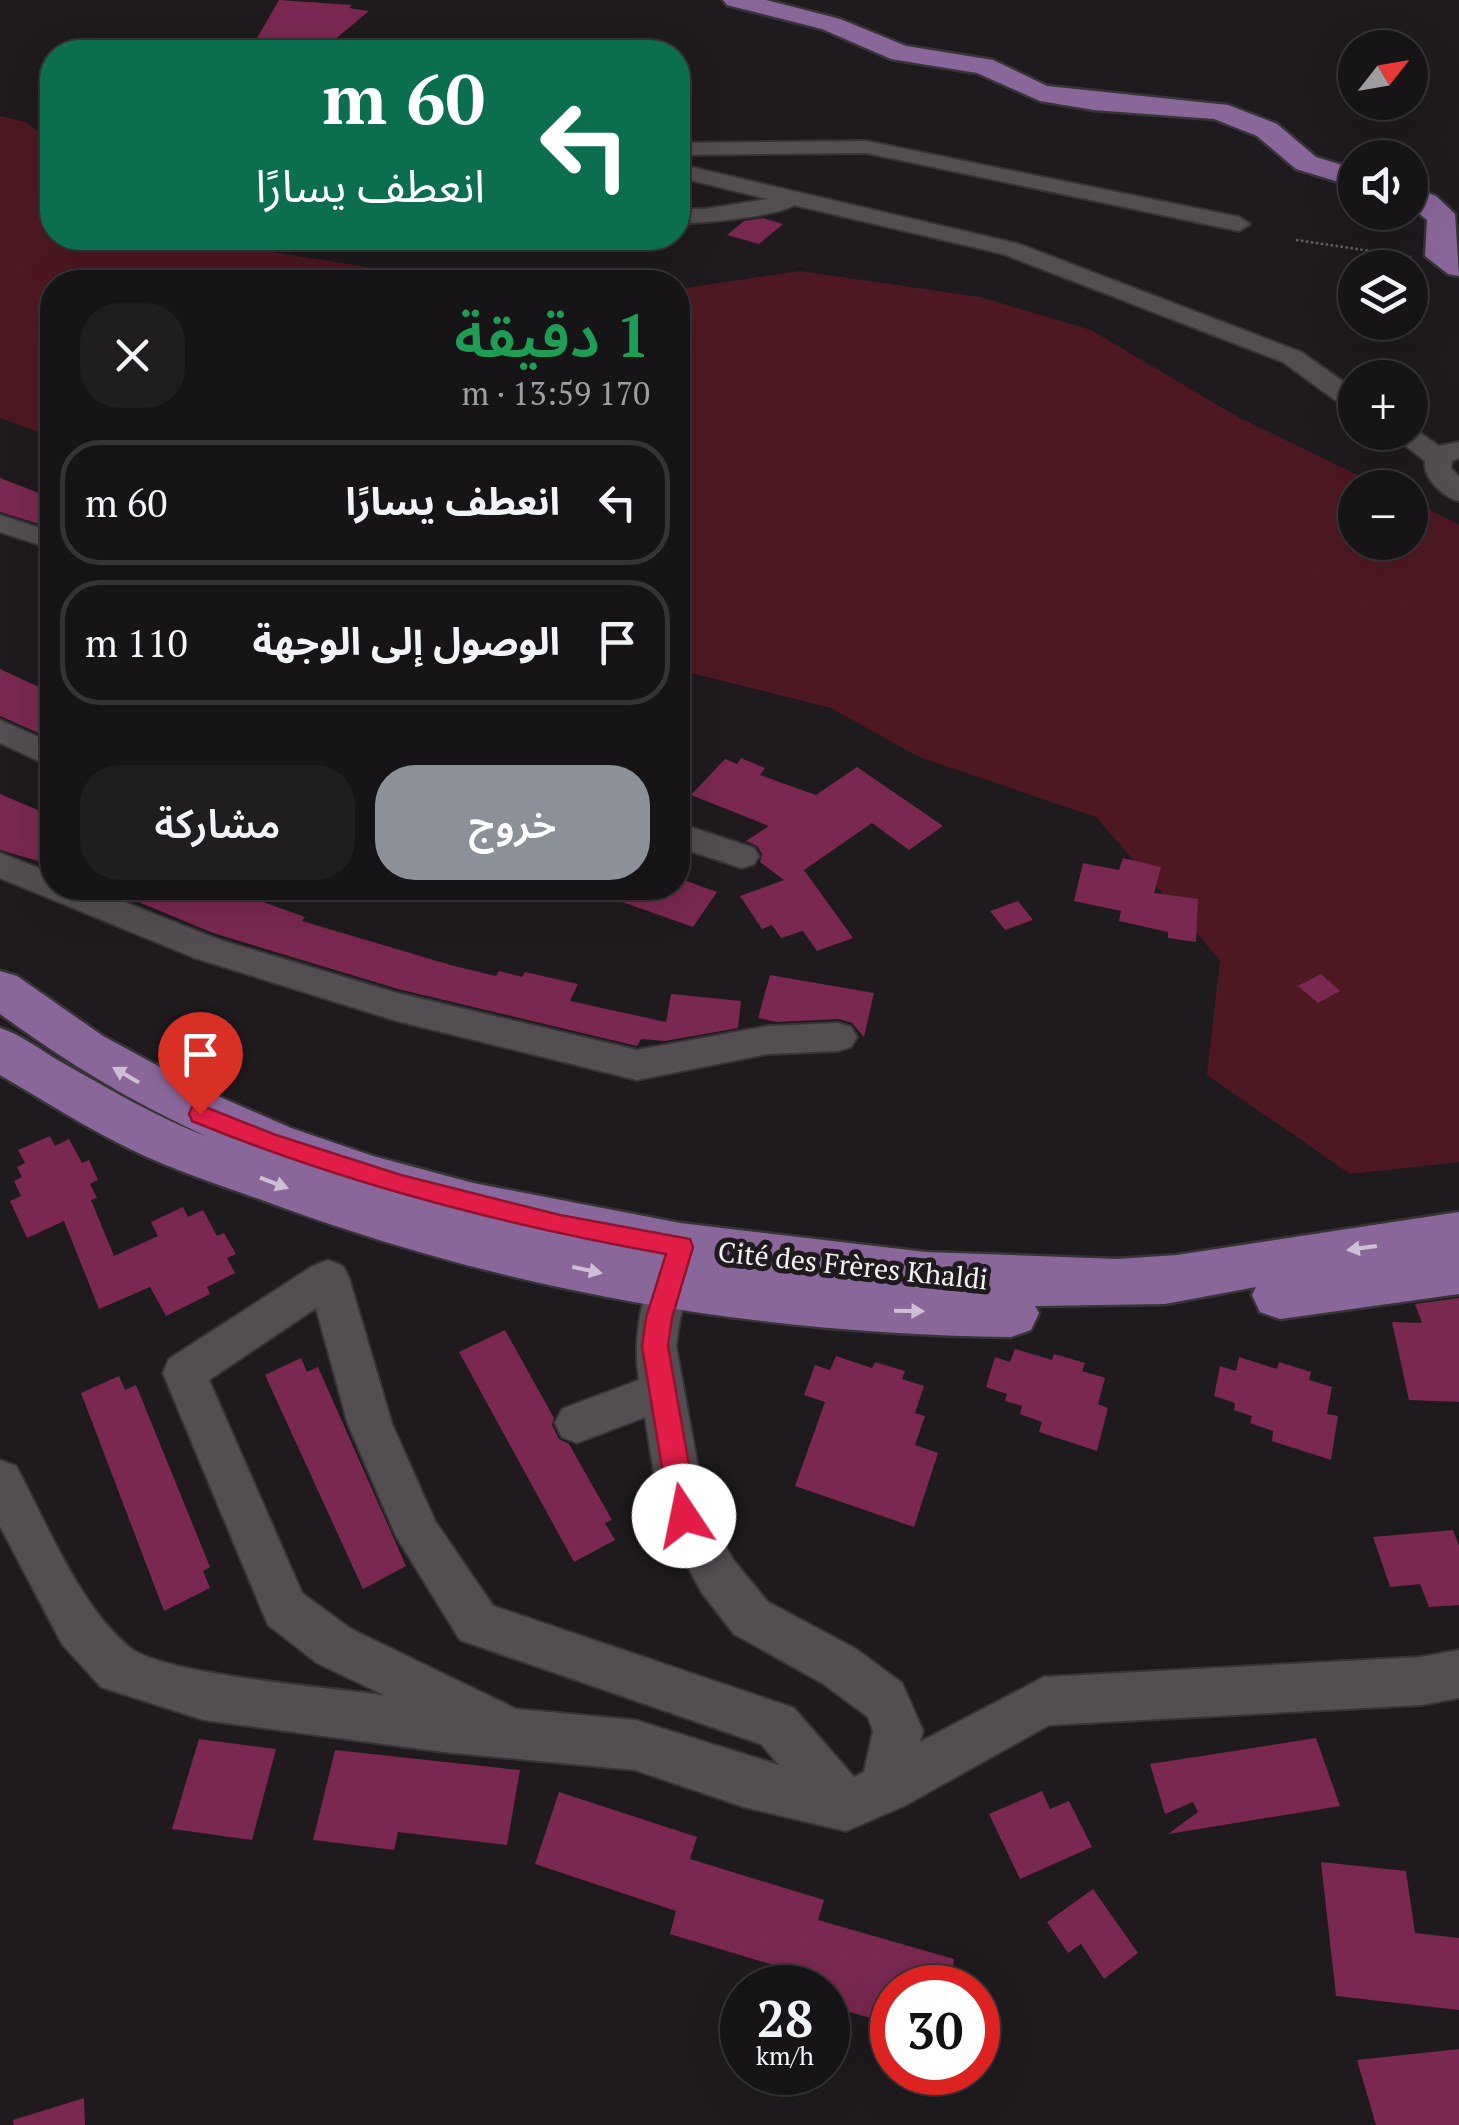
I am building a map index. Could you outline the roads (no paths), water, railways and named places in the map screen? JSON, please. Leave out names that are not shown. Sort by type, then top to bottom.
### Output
[{"type":"main road","points":[[736,0],[830,24],[900,52],[984,66],[1051,96],[1218,111],[1267,130],[1306,163],[1338,173]]},
{"type":"main road","points":[[1428,205],[1440,212],[1446,226],[1441,256],[1456,266]]},
{"type":"main road","name":"Cité des Frères Khaldi","points":[[0,989],[92,1055],[143,1085],[269,1142],[371,1177],[560,1225],[675,1266],[850,1310],[1106,1312],[1226,1302],[1459,1271]]},
{"type":"main road","name":"Cité des Frères Khaldi","points":[[0,1047],[34,1071],[150,1135],[322,1202],[418,1232],[675,1266],[876,1271],[1087,1284],[1170,1280],[1459,1235]]},
{"type":"street","points":[[690,129],[803,147]]},
{"type":"street","points":[[690,149],[866,148],[1239,224]]},
{"type":"street","points":[[690,174],[1011,249],[1292,357],[1338,390]]},
{"type":"street","points":[[690,217],[760,205],[810,204]]},
{"type":"street","points":[[1449,454],[1437,469],[1459,493]]},
{"type":"street","points":[[0,523],[40,537]]},
{"type":"street","points":[[0,730],[40,750]]},
{"type":"street","points":[[690,839],[742,856]]},
{"type":"street","points":[[0,865],[40,881]]},
{"type":"street","points":[[87,900],[227,955],[396,1007],[636,1065],[768,1040],[838,1037]]},
{"type":"street","points":[[675,1266],[655,1346],[684,1516],[718,1577],[751,1618],[839,1666],[885,1700],[898,1731],[866,1797]]},
{"type":"street","points":[[520,1734],[334,1646],[285,1609],[184,1374],[328,1278],[370,1424],[419,1536],[477,1624],[777,1724],[866,1797]]},
{"type":"street","points":[[577,1423],[661,1391]]},
{"type":"street","points":[[0,1481],[79,1628],[118,1670],[204,1696],[634,1745],[744,1782],[866,1797],[1044,1701],[1421,1681],[1459,1674]]}]
